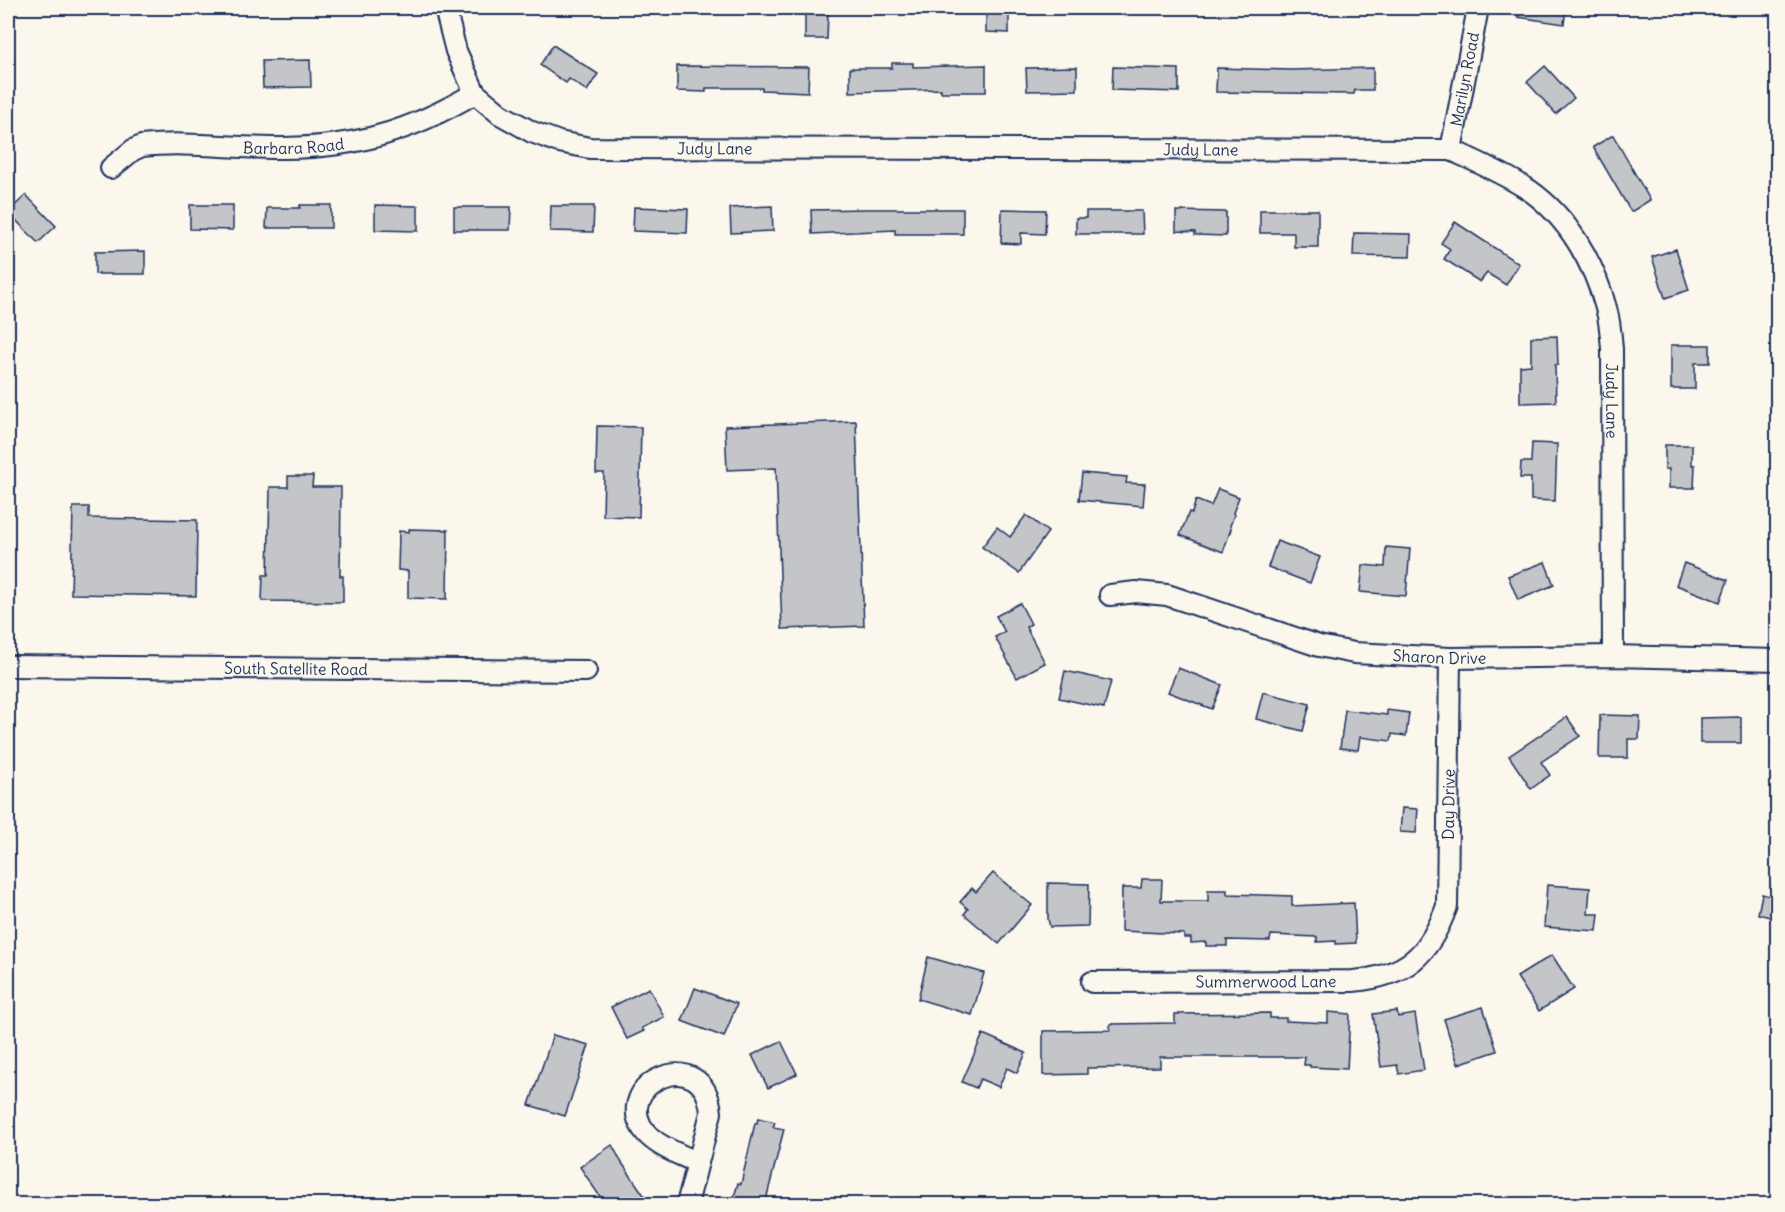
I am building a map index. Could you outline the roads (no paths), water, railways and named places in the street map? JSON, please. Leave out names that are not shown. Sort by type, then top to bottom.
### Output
[{"type":"street","name":"Judy Lane","points":[[445,8],[456,51],[475,93],[500,114],[532,132],[559,142],[590,148],[1451,150],[1490,168],[1529,190],[1558,214],[1581,248],[1598,283],[1607,311],[1612,349],[1613,656]]},
{"type":"street","name":"Marilyn Road","points":[[1451,150],[1478,8]]},
{"type":"street","name":"Barbara Road","points":[[111,168],[133,150],[142,146],[285,148],[364,141],[404,129],[442,113],[475,93]]},
{"type":"street","name":"Sharon Drive","points":[[1110,595],[1136,592],[1167,596],[1319,646],[1354,653],[1450,658],[1613,656],[1778,660]]},
{"type":"street","name":"Day Drive","points":[[1428,946],[1438,930],[1447,906],[1450,658]]},
{"type":"street","name":"South Satellite Road","points":[[8,666],[586,671]]},
{"type":"street","name":"Summerwood Lane","points":[[1092,982],[1353,981],[1377,978],[1397,972],[1428,946]]},
{"type":"street","points":[[687,1204],[698,1163],[711,1113],[710,1101],[705,1090],[687,1075],[675,1073],[663,1075],[653,1080],[644,1089],[639,1100],[640,1124],[656,1142],[698,1163]]}]
